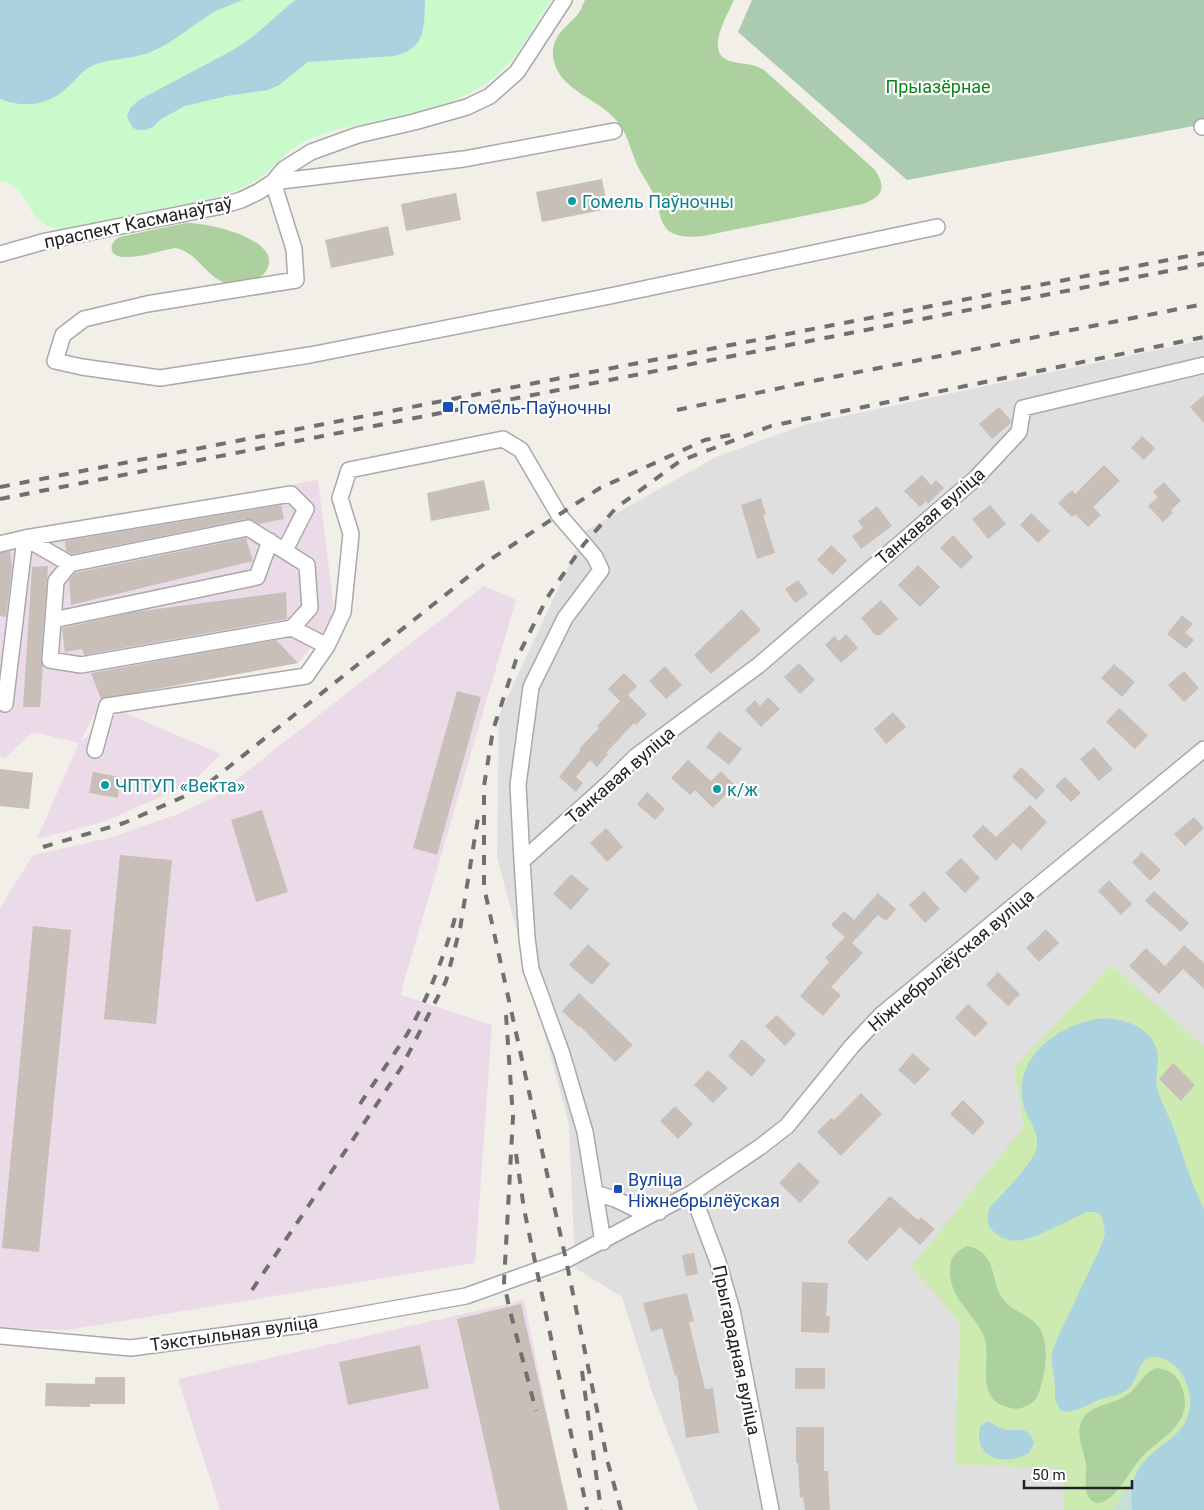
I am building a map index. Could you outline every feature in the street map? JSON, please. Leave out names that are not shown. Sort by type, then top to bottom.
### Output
[{"type":"street","name":"праспект Касманаўтаў","points":[[0,254],[46,241],[222,206],[258,192],[273,182],[284,169],[311,152],[358,135],[467,107],[490,96],[517,72],[564,0]]},
{"type":"street","points":[[614,132],[464,158],[273,182],[294,249],[296,280],[147,304],[84,319],[63,335],[55,361],[82,367],[160,378],[170,377],[310,355],[610,296],[937,227]]},
{"type":"street","name":"Танкавая вуліца","points":[[522,861],[635,757],[759,665],[976,478],[1019,432],[1022,408],[1204,365]]},
{"type":"street","points":[[95,750],[107,706],[306,676],[327,646],[343,612],[351,534],[340,498],[349,470],[503,439],[521,450],[559,515],[595,558],[601,570],[565,618],[531,687],[518,785],[527,938],[531,968],[562,1054],[585,1132],[603,1242]]},
{"type":"street","points":[[0,544],[25,538],[291,494],[306,509],[285,550]]},
{"type":"street","points":[[292,628],[310,608],[307,565],[248,528],[70,564],[56,581],[50,660],[81,665],[292,628],[327,646]]},
{"type":"street","points":[[25,538],[70,564]]},
{"type":"street","points":[[5,704],[25,538]]},
{"type":"street","points":[[53,620],[257,577],[270,541]]},
{"type":"street","name":"Ніжнебрылёўская вуліца","points":[[466,1296],[566,1260],[603,1242],[692,1193],[760,1147],[787,1126],[852,1046],[881,1015],[1204,749]]},
{"type":"street","points":[[595,1193],[615,1199],[636,1209],[659,1212]]},
{"type":"street","name":"Прыгарадная вуліца","points":[[692,1193],[718,1262],[732,1310],[770,1510]]},
{"type":"street","name":"Тэкстыльная вуліца","points":[[0,1336],[131,1348],[310,1324],[466,1296]]},
{"type":"shaded area","points":[[1204,340],[1204,1510],[698,1510],[653,1395],[622,1297],[575,1268],[569,1124],[497,857],[499,715],[585,531],[716,457],[807,424]]},
{"type":"shaded area","points":[[318,480],[335,618],[298,663],[102,699],[80,742],[120,711],[221,754],[192,783],[103,822],[37,839],[79,743],[33,732],[5,758],[0,757],[0,541]]},
{"type":"shaded area","points":[[484,586],[516,600],[401,995],[492,1025],[475,1263],[67,1330],[0,1328],[0,908],[33,855],[109,838],[178,814],[214,797]]},
{"type":"shaded area","points":[[524,1300],[567,1510],[220,1510],[178,1379]]},
{"type":"green space","points":[[0,0],[551,0],[510,62],[492,79],[472,92],[450,102],[352,126],[305,141],[290,151],[260,177],[247,185],[225,194],[64,229],[51,227],[41,222],[18,190],[11,184],[0,181]]},
{"type":"green space","points":[[585,0],[734,0],[719,36],[719,53],[724,59],[753,65],[764,70],[875,170],[881,182],[881,191],[875,198],[863,204],[703,236],[691,237],[672,233],[662,222],[655,197],[638,167],[622,128],[604,109],[572,87],[556,68],[553,55],[555,42],[561,32],[578,14]]},
{"type":"green space","name":"Прыазёрнае","points":[[752,0],[1204,0],[1204,124],[907,180],[738,32]]},
{"type":"green space","points":[[186,223],[196,223],[225,229],[254,241],[265,250],[269,260],[266,271],[260,277],[247,283],[233,284],[216,278],[183,250],[175,248],[129,257],[118,256],[113,252],[113,243],[119,237]]},
{"type":"green space","points":[[1111,965],[1204,1046],[1204,1510],[1063,1510],[1063,1469],[955,1464],[960,1322],[911,1267],[1024,1126],[1014,1068]]},
{"type":"green space","points":[[967,1246],[977,1249],[988,1259],[998,1289],[1005,1302],[1034,1321],[1044,1339],[1045,1369],[1038,1395],[1031,1403],[1021,1408],[1015,1409],[1004,1406],[989,1393],[986,1374],[986,1343],[983,1334],[957,1296],[950,1278],[950,1264],[953,1258],[957,1252]]},
{"type":"green space","points":[[1158,1368],[1172,1374],[1181,1385],[1185,1398],[1184,1410],[1180,1420],[1166,1436],[1140,1459],[1112,1496],[1100,1503],[1091,1501],[1086,1487],[1086,1465],[1079,1435],[1079,1429],[1084,1417],[1093,1409],[1127,1395],[1148,1373]]},
{"type":"green space","points":[[1136,1473],[1133,1486],[1132,1510],[1113,1510]]},
{"type":"water","points":[[0,0],[243,0],[214,12],[161,47],[145,54],[104,62],[90,67],[55,97],[38,103],[19,104],[0,99]]},
{"type":"water","points":[[295,0],[425,0],[421,36],[418,43],[404,53],[394,56],[308,62],[279,85],[268,90],[227,96],[185,106],[161,119],[153,127],[145,130],[133,128],[127,117],[130,108],[139,100],[233,50],[251,38]]},
{"type":"water","points":[[1106,1018],[1133,1024],[1145,1032],[1154,1043],[1158,1055],[1158,1092],[1204,1209],[1204,1510],[1132,1510],[1133,1486],[1137,1472],[1151,1455],[1175,1435],[1187,1418],[1190,1406],[1189,1391],[1181,1373],[1172,1364],[1164,1359],[1149,1357],[1144,1360],[1133,1383],[1126,1391],[1073,1411],[1061,1411],[1055,1400],[1052,1353],[1102,1244],[1105,1233],[1102,1216],[1095,1212],[1087,1212],[1036,1236],[1014,1241],[1007,1240],[993,1231],[988,1222],[988,1213],[991,1206],[1024,1169],[1035,1153],[1037,1146],[1035,1131],[1024,1107],[1022,1089],[1025,1072],[1032,1058],[1043,1045],[1057,1034],[1073,1026]]},
{"type":"water","points":[[987,1421],[1003,1429],[1021,1430],[1029,1433],[1034,1443],[1030,1452],[1012,1459],[994,1458],[987,1453],[982,1447],[979,1438],[980,1427]]},
{"type":"building","name":"Гомель Паўночны","points":[[602,179],[608,209],[542,222],[536,192]]},
{"type":"building","points":[[456,193],[461,220],[406,231],[401,204]]},
{"type":"building","points":[[388,226],[394,255],[331,268],[325,240]]},
{"type":"building","points":[[1204,395],[1204,423],[1190,407]]},
{"type":"building","points":[[999,407],[1011,423],[992,439],[979,424]]},
{"type":"building","points":[[1142,436],[1155,448],[1144,460],[1131,448]]},
{"type":"building","points":[[1104,465],[1120,481],[1093,507],[1101,515],[1088,527],[1075,514],[1072,517],[1058,503],[1072,490],[1075,494]]},
{"type":"building","points":[[922,475],[931,485],[936,480],[944,488],[928,504],[926,501],[920,507],[904,491]]},
{"type":"building","points":[[484,480],[490,510],[431,521],[427,493]]},
{"type":"building","points":[[1164,482],[1181,501],[1171,510],[1173,513],[1163,522],[1148,506],[1158,497],[1153,492]]},
{"type":"building","points":[[761,498],[766,514],[763,515],[775,553],[757,559],[741,505]]},
{"type":"building","points":[[281,505],[284,519],[259,524],[246,519],[72,554],[66,551],[65,541]]},
{"type":"building","points":[[990,505],[1006,524],[988,539],[972,519]]},
{"type":"building","points":[[877,506],[892,526],[861,549],[852,536],[863,528],[858,521]]},
{"type":"building","points":[[1031,513],[1050,531],[1038,543],[1020,525]]},
{"type":"building","points":[[953,535],[973,557],[961,569],[940,548]]},
{"type":"building","points":[[246,538],[253,561],[71,605],[69,580],[75,573]]},
{"type":"building","points":[[831,545],[847,560],[833,575],[817,560]]},
{"type":"building","points":[[10,551],[12,567],[6,617],[0,616],[0,553]]},
{"type":"building","points":[[918,565],[940,587],[920,607],[898,585]]},
{"type":"building","points":[[48,566],[41,659],[43,665],[40,707],[23,707],[32,567]]},
{"type":"building","points":[[798,580],[808,594],[795,603],[785,589]]},
{"type":"building","points":[[286,592],[287,619],[84,655],[82,649],[65,652],[62,628],[134,612]]},
{"type":"building","points":[[881,600],[898,619],[880,635],[875,635],[861,618]]},
{"type":"building","points":[[742,609],[761,630],[711,674],[694,655]]},
{"type":"building","points":[[1182,615],[1193,624],[1185,633],[1194,640],[1186,649],[1167,634]]},
{"type":"building","points":[[846,634],[858,648],[841,663],[825,645],[834,636],[839,641]]},
{"type":"building","points":[[276,640],[298,663],[101,699],[91,673]]},
{"type":"building","points":[[799,663],[815,680],[800,694],[784,677]]},
{"type":"building","points":[[1114,664],[1135,682],[1122,697],[1101,678]]},
{"type":"building","points":[[665,666],[682,685],[666,699],[649,681]]},
{"type":"building","points":[[1184,671],[1199,688],[1184,702],[1168,685]]},
{"type":"building","points":[[624,673],[637,686],[628,695],[647,714],[636,725],[634,723],[606,753],[608,754],[597,767],[590,760],[576,777],[583,783],[576,792],[559,777],[580,751],[579,749],[599,728],[597,726],[620,701],[608,689]]},
{"type":"building","points":[[457,691],[481,697],[437,855],[413,848]]},
{"type":"building","points":[[768,697],[780,709],[761,727],[745,710],[755,700],[760,706]]},
{"type":"building","points":[[1119,708],[1148,735],[1135,749],[1106,722]]},
{"type":"building","points":[[893,712],[906,727],[886,744],[874,729]]},
{"type":"building","points":[[719,731],[742,749],[729,765],[706,747]]},
{"type":"building","points":[[1094,747],[1113,769],[1099,781],[1080,759]]},
{"type":"building","points":[[688,760],[711,781],[721,771],[735,785],[713,808],[695,790],[690,795],[671,778]]},
{"type":"building","points":[[1021,767],[1045,790],[1036,800],[1012,777]]},
{"type":"building","points":[[0,769],[33,773],[29,809],[0,806]]},
{"type":"building","name":"ЧПТУП «Векта»","points":[[93,772],[120,777],[118,798],[89,793]]},
{"type":"building","points":[[1065,777],[1081,793],[1071,802],[1055,786]]},
{"type":"building","points":[[647,792],[665,809],[655,820],[637,804]]},
{"type":"building","points":[[1030,805],[1047,822],[1021,850],[1013,843],[996,861],[972,836],[983,825],[996,837]]},
{"type":"building","points":[[262,810],[288,892],[256,902],[231,820]]},
{"type":"building","points":[[1194,817],[1204,828],[1185,846],[1174,834]]},
{"type":"building","points":[[606,828],[623,847],[607,862],[590,843]]},
{"type":"building","points":[[1142,852],[1161,870],[1150,881],[1132,862]]},
{"type":"building","points":[[120,855],[172,860],[156,1024],[104,1019]]},
{"type":"building","points":[[961,858],[980,878],[965,893],[945,873]]},
{"type":"building","points":[[571,874],[589,889],[571,910],[553,894]]},
{"type":"building","points":[[1109,880],[1132,904],[1121,915],[1098,891]]},
{"type":"building","points":[[924,891],[940,909],[925,923],[909,905]]},
{"type":"building","points":[[1154,891],[1189,923],[1181,932],[1145,901]]},
{"type":"building","points":[[878,893],[896,909],[886,921],[878,915],[852,943],[863,953],[831,987],[841,995],[823,1016],[800,996],[829,962],[825,958],[845,937],[831,925],[844,911],[854,920]]},
{"type":"building","points":[[33,926],[71,930],[39,1252],[2,1248]]},
{"type":"building","points":[[1046,929],[1059,943],[1039,962],[1026,948]]},
{"type":"building","points":[[588,944],[610,964],[592,985],[569,965]]},
{"type":"building","points":[[1184,945],[1204,963],[1204,989],[1183,969],[1159,994],[1129,966],[1146,948],[1165,966]]},
{"type":"building","points":[[998,972],[1020,994],[1008,1006],[986,985]]},
{"type":"building","points":[[579,993],[633,1045],[615,1062],[580,1026],[562,1011]]},
{"type":"building","points":[[968,1004],[988,1023],[975,1037],[955,1018]]},
{"type":"building","points":[[777,1015],[796,1034],[785,1046],[765,1026]]},
{"type":"building","points":[[742,1039],[766,1060],[752,1077],[728,1056]]},
{"type":"building","points":[[913,1053],[930,1069],[915,1085],[898,1070]]},
{"type":"building","points":[[1173,1063],[1195,1085],[1181,1101],[1159,1079]]},
{"type":"building","points":[[708,1070],[728,1088],[713,1103],[694,1085]]},
{"type":"building","points":[[861,1093],[882,1114],[841,1156],[817,1132],[831,1118],[834,1120]]},
{"type":"building","points":[[963,1100],[985,1122],[973,1135],[950,1114]]},
{"type":"building","points":[[675,1106],[693,1124],[678,1139],[660,1121]]},
{"type":"building","points":[[799,1162],[820,1182],[800,1203],[779,1183]]},
{"type":"building","points":[[890,1196],[918,1220],[921,1217],[935,1229],[920,1245],[900,1227],[867,1261],[847,1242]]},
{"type":"building","points":[[694,1253],[698,1274],[686,1276],[682,1255]]},
{"type":"building","points":[[802,1282],[828,1283],[826,1316],[830,1316],[829,1333],[801,1332]]},
{"type":"building","points":[[687,1293],[694,1321],[689,1322],[705,1389],[713,1388],[719,1433],[686,1438],[677,1375],[675,1376],[662,1328],[651,1332],[643,1303]]},
{"type":"building","points":[[521,1304],[568,1510],[500,1510],[457,1319]]},
{"type":"building","points":[[420,1345],[429,1388],[348,1405],[339,1362]]},
{"type":"building","points":[[795,1368],[825,1368],[825,1389],[795,1389]]},
{"type":"building","points":[[95,1377],[125,1377],[125,1404],[90,1404],[90,1407],[45,1406],[46,1383],[95,1384]]},
{"type":"building","points":[[796,1427],[824,1427],[824,1471],[828,1471],[830,1510],[805,1510],[803,1497],[800,1498],[798,1463],[796,1463]]},
{"type":"railway","points":[[0,487],[1204,253]]},
{"type":"railway","points":[[0,499],[1204,264]]},
{"type":"railway","points":[[677,410],[818,380],[1204,304]]},
{"type":"railway","points":[[621,1510],[608,1463],[566,1260],[484,887],[484,786],[493,730],[516,660],[547,598],[584,544],[616,508],[680,461],[771,426],[1204,337]]},
{"type":"railway","points":[[43,847],[124,823],[201,789],[488,561],[600,488],[705,440],[740,433]]},
{"type":"railway","points":[[252,1290],[401,1068],[446,981],[460,929],[478,818]]},
{"type":"railway","points":[[360,1104],[406,1036],[422,1006],[442,959],[457,911]]},
{"type":"railway","points":[[506,1015],[513,1117],[504,1282],[536,1411]]},
{"type":"railway","points":[[516,1154],[524,1209],[587,1510]]},
{"type":"railway","points":[[582,1371],[601,1510]]},
{"type":"place","name":"Гомель Паўночны","points":[[572,201]]},
{"type":"place","name":"Гомель-Паўночны","points":[[448,407]]},
{"type":"place","name":"ЧПТУП «Векта»","points":[[105,785]]},
{"type":"place","name":"к/ж","points":[[717,789]]},
{"type":"place","name":"Вуліца Ніжнебрылёўская","points":[[618,1189]]}]
